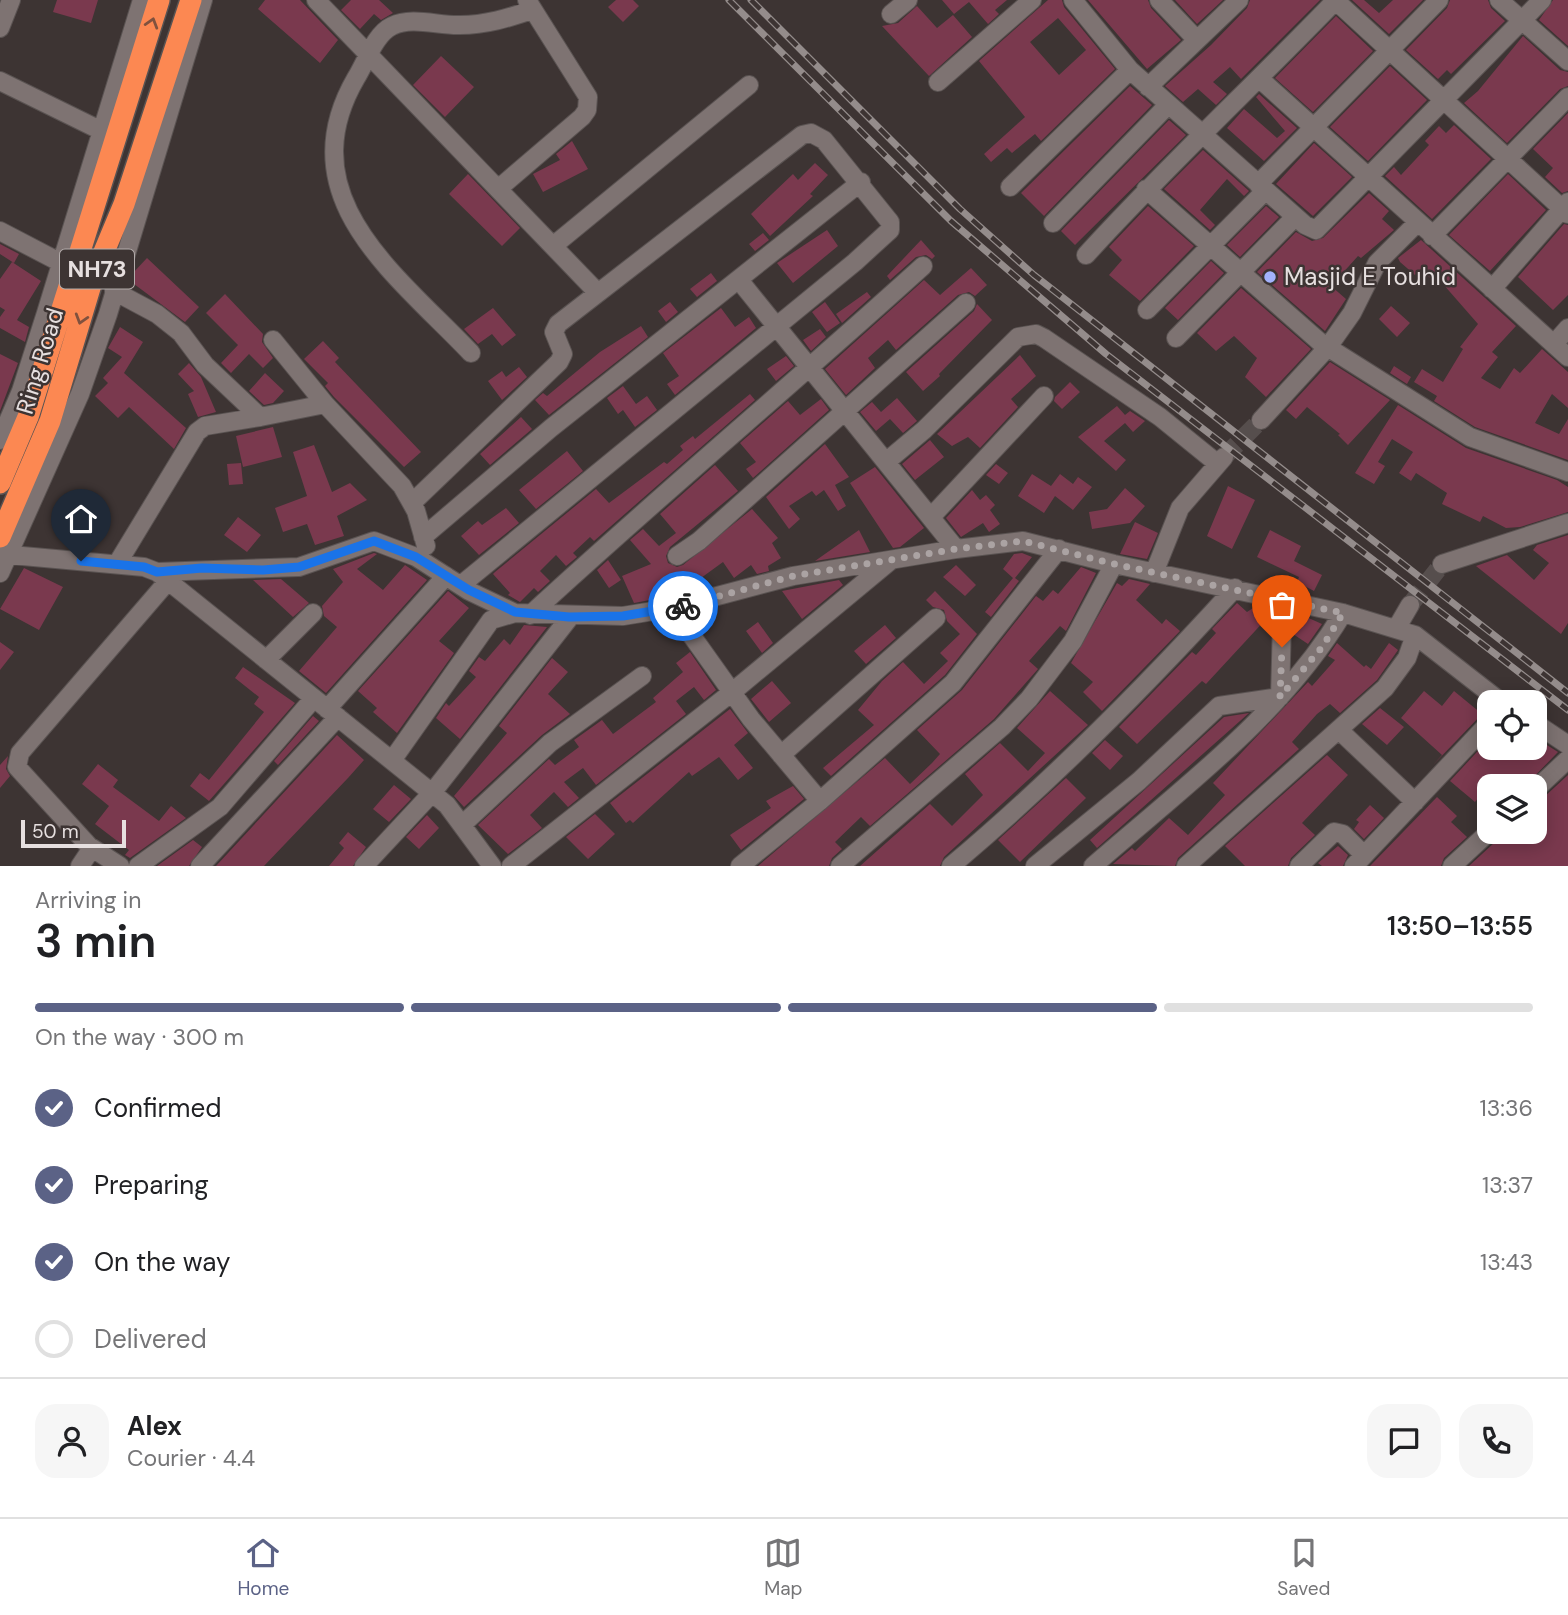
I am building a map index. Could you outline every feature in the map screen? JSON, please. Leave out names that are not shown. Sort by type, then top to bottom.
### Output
[{"type":"highway","name":"Ring Road","points":[[0,483],[5,456],[28,418],[67,266],[108,134],[159,0]]},
{"type":"highway","name":"Ring Road","points":[[3,548],[50,421],[93,278],[131,206],[191,0]]},
{"type":"street","points":[[0,28],[10,0]]},
{"type":"street","points":[[0,81],[108,134],[142,0]]},
{"type":"street","points":[[0,573],[3,548],[80,394],[114,290],[131,206],[204,0]]},
{"type":"street","points":[[316,0],[598,293]]},
{"type":"street","points":[[891,14],[908,0]]},
{"type":"street","points":[[938,82],[1032,0]]},
{"type":"street","points":[[1073,0],[1130,71],[1295,217],[1310,229],[1316,230],[1542,0]]},
{"type":"street","points":[[1158,0],[1196,38]]},
{"type":"street","points":[[1148,87],[1196,38],[1239,0]]},
{"type":"street","points":[[1086,255],[1146,189],[1260,79],[1336,0],[1441,101],[1566,208],[1492,289]]},
{"type":"street","points":[[1147,310],[1262,188],[1313,127],[1440,0]]},
{"type":"street","points":[[1499,0],[1568,61]]},
{"type":"street","points":[[471,353],[372,248],[352,223],[338,191],[335,127],[344,100],[380,36],[397,23],[481,24],[502,21],[530,3],[588,97],[589,103],[582,117],[498,189]]},
{"type":"street","points":[[1010,187],[1130,71]]},
{"type":"street","points":[[1260,79],[1366,178],[1568,357]]},
{"type":"street","points":[[553,246],[749,85]]},
{"type":"street","points":[[1432,236],[1568,97]]},
{"type":"street","points":[[1053,223],[1167,106]]},
{"type":"street","points":[[200,866],[326,708],[446,576],[776,325],[890,230],[890,222],[861,182],[824,140],[811,133],[802,135],[555,328],[563,354],[559,362],[412,502]]},
{"type":"street","points":[[423,537],[551,428],[861,182]]},
{"type":"street","points":[[1146,189],[1239,274],[1328,347],[1470,437],[1568,472]]},
{"type":"street","points":[[1176,338],[1295,217]]},
{"type":"street","points":[[1261,420],[1328,347],[1352,313],[1377,263],[1417,223]]},
{"type":"street","points":[[0,231],[67,266],[0,440]]},
{"type":"street","points":[[523,614],[811,368],[923,267]]},
{"type":"street","points":[[739,280],[956,549]]},
{"type":"street","points":[[114,290],[157,314],[181,333],[205,365],[260,417]]},
{"type":"street","points":[[677,556],[699,541],[847,412],[966,303]]},
{"type":"street","points":[[1554,344],[1568,328]]},
{"type":"street","points":[[887,461],[924,430],[1018,337],[1026,334],[1044,338],[1221,461],[1180,508],[1154,573]]},
{"type":"street","points":[[273,340],[325,404],[402,486],[412,502],[423,537],[446,576]]},
{"type":"street","points":[[931,517],[1044,396]]},
{"type":"street","points":[[117,564],[197,432],[205,426],[325,404]]},
{"type":"street","points":[[1442,564],[1568,523]]},
{"type":"street","points":[[3,548],[117,564],[162,576],[299,567],[374,541],[393,546],[523,614]]},
{"type":"street","points":[[393,759],[491,620],[523,614],[623,616],[672,608],[793,576],[956,549],[1023,541],[1114,564],[1343,613],[1415,635],[1486,690]]},
{"type":"street","points":[[740,866],[820,801],[953,683],[1059,549]]},
{"type":"street","points":[[511,866],[731,692],[890,561]]},
{"type":"street","points":[[840,866],[1002,727],[1029,699],[1073,641],[1114,564]]},
{"type":"street","points":[[162,576],[447,805],[492,866]]},
{"type":"street","points":[[120,866],[89,845],[17,767],[16,761],[162,576]]},
{"type":"street","points":[[951,866],[1002,823],[1153,678],[1235,588]]},
{"type":"street","points":[[1396,629],[1410,605]]},
{"type":"street","points":[[672,608],[731,692],[820,801]]},
{"type":"street","points":[[266,660],[313,613]]},
{"type":"street","points":[[1093,866],[1208,768],[1280,697],[1323,646],[1343,613]]},
{"type":"street","points":[[363,866],[432,793],[569,617]]},
{"type":"street","points":[[781,755],[936,618]]},
{"type":"street","points":[[1280,697],[1282,622]]},
{"type":"street","points":[[1186,866],[1385,688],[1407,658],[1415,635]]},
{"type":"street","points":[[462,825],[550,743],[642,676]]},
{"type":"street","points":[[1035,866],[1139,781],[1219,706],[1280,697]]},
{"type":"street","points":[[138,866],[220,807],[326,708]]},
{"type":"street","points":[[1340,730],[1415,802]]},
{"type":"street","points":[[1547,731],[1568,745]]},
{"type":"street","points":[[1299,866],[1334,832],[1343,834],[1359,861],[1477,736]]},
{"type":"street","points":[[1547,779],[1568,760]]},
{"type":"street","points":[[1452,866],[1477,843]]},
{"type":"street","points":[[80,866],[90,851],[89,845]]},
{"type":"building","points":[[57,0],[98,0],[91,23],[53,12]]},
{"type":"building","points":[[265,0],[300,0],[338,40],[320,63],[258,9]]},
{"type":"building","points":[[351,0],[379,0],[393,13],[381,20],[374,14],[360,29],[341,10]]},
{"type":"building","points":[[616,0],[633,0],[639,6],[623,22],[608,7]]},
{"type":"building","points":[[942,0],[1007,0],[995,10],[999,14],[988,24],[969,2],[954,14]]},
{"type":"building","points":[[1048,0],[1062,0],[1064,7],[1115,69],[1041,141],[1035,134],[1012,153],[1007,148],[991,162],[984,154],[1025,117],[979,61]],"holes":[[[1058,18],[1086,50],[1059,75],[1030,42]]]},
{"type":"building","points":[[1088,0],[1148,0],[1151,8],[1181,40],[1147,69]]},
{"type":"building","points":[[1175,0],[1223,0],[1197,24]]},
{"type":"building","points":[[1250,0],[1320,0],[1241,79],[1230,67],[1213,82],[1227,94],[1216,105],[1198,89],[1183,102],[1165,86],[1211,45],[1247,8]]},
{"type":"building","points":[[1352,0],[1364,0],[1379,13],[1393,0],[1423,0],[1389,34]]},
{"type":"building","points":[[1450,0],[1488,0],[1491,8],[1505,21],[1451,74],[1447,70],[1438,79],[1406,50],[1447,8]]},
{"type":"building","points":[[1553,0],[1568,0],[1568,46],[1539,20]]},
{"type":"building","points":[[917,6],[937,28],[953,15],[972,37],[929,76],[882,26],[898,23]]},
{"type":"building","points":[[1336,16],[1373,51],[1313,112],[1275,78]]},
{"type":"building","points":[[1523,36],[1560,70],[1568,72],[1568,86],[1560,89],[1507,143],[1464,103],[1478,91]]},
{"type":"building","points":[[441,56],[474,87],[445,117],[413,85]]},
{"type":"building","points":[[1390,66],[1427,100],[1368,161],[1330,127]]},
{"type":"building","points":[[1130,86],[1152,105],[1044,216],[1021,193]]},
{"type":"building","points":[[1259,94],[1297,128],[1264,161],[1227,128],[1244,109],[1277,138],[1285,131],[1256,97]]},
{"type":"building","points":[[1568,113],[1568,191],[1562,193],[1545,177],[1553,168],[1533,149]]},
{"type":"building","points":[[1169,120],[1186,135],[1075,245],[1061,231]]},
{"type":"building","points":[[1454,125],[1491,159],[1432,219],[1385,176],[1394,167],[1401,175],[1429,145],[1425,141],[1439,126],[1446,133]]},
{"type":"building","points":[[572,141],[588,169],[543,192],[533,174],[560,160],[556,154]]},
{"type":"building","points":[[1314,143],[1352,177],[1313,216],[1276,184]]},
{"type":"building","points":[[1203,150],[1249,191],[1244,196],[1227,179],[1200,210],[1215,225],[1210,230],[1164,189]]},
{"type":"building","points":[[815,163],[828,175],[810,194],[813,196],[770,236],[751,214],[793,174],[798,180]]},
{"type":"building","points":[[468,174],[520,228],[502,246],[449,194]]},
{"type":"building","points":[[1508,174],[1546,210],[1490,271],[1449,235]]},
{"type":"building","points":[[1369,193],[1389,211],[1382,219],[1394,230],[1361,258],[1358,256],[1331,286],[1346,299],[1325,331],[1257,272],[1296,232],[1312,241],[1323,238]]},
{"type":"building","points":[[1148,206],[1194,246],[1140,301],[1109,275],[1122,260],[1109,247]]},
{"type":"building","points":[[1266,206],[1279,217],[1240,257],[1227,245]]},
{"type":"building","points":[[1564,224],[1568,225],[1568,295],[1553,310],[1518,277]]},
{"type":"building","points":[[827,230],[838,246],[793,283],[777,263]]},
{"type":"building","points":[[763,233],[769,240],[755,251],[749,244]]},
{"type":"building","points":[[921,240],[935,256],[932,259],[926,255],[916,257],[890,280],[887,276]]},
{"type":"building","points":[[1421,240],[1516,326],[1492,352],[1498,357],[1481,378],[1500,389],[1514,368],[1520,373],[1542,349],[1568,372],[1568,408],[1552,394],[1535,423],[1559,434],[1568,419],[1568,460],[1475,427],[1434,401],[1437,396],[1414,382],[1422,369],[1443,382],[1463,349],[1460,347],[1478,324],[1436,276],[1432,280],[1421,269],[1415,275],[1400,262],[1398,258]]},
{"type":"building","points":[[0,244],[19,254],[14,263],[0,254]]},
{"type":"building","points":[[147,258],[199,307],[185,322],[130,281],[132,274]]},
{"type":"building","points":[[1211,261],[1224,273],[1178,320],[1165,308]]},
{"type":"building","points":[[12,262],[41,281],[17,320],[29,327],[25,342],[0,328],[0,317],[5,310],[0,307],[0,279]]},
{"type":"building","points":[[971,268],[987,285],[975,296],[969,292],[958,295],[896,350],[888,340],[868,358],[875,368],[846,395],[825,369],[924,280],[940,295]]},
{"type":"building","points":[[711,273],[717,281],[697,297],[690,289]]},
{"type":"building","points":[[1241,288],[1311,349],[1266,397],[1245,377],[1257,358],[1234,336],[1216,351],[1197,333]]},
{"type":"building","points":[[867,292],[871,297],[842,323],[836,314]]},
{"type":"building","points":[[225,294],[263,334],[262,342],[273,358],[263,368],[249,354],[231,373],[221,363],[238,345],[206,313]]},
{"type":"building","points":[[670,302],[678,312],[666,322],[658,311]]},
{"type":"building","points":[[825,302],[840,323],[827,332],[812,312]]},
{"type":"building","points":[[977,304],[992,320],[923,391],[906,372],[974,311]]},
{"type":"building","points":[[1391,306],[1410,323],[1397,337],[1379,319]]},
{"type":"building","points":[[493,308],[516,335],[502,346],[492,334],[478,344],[464,329]]},
{"type":"building","points":[[721,308],[735,327],[749,317],[756,328],[675,395],[667,384],[679,376],[663,353]]},
{"type":"building","points":[[641,326],[648,337],[549,415],[535,400],[543,393],[547,396],[600,352]]},
{"type":"building","points":[[120,327],[143,342],[124,373],[186,428],[174,449],[129,407],[118,418],[95,396],[108,383],[103,378],[122,357],[108,348]]},
{"type":"building","points":[[820,329],[826,337],[811,351],[803,340]]},
{"type":"building","points":[[323,341],[339,358],[335,362],[421,452],[404,467],[334,397],[325,386],[328,383],[304,359]]},
{"type":"building","points":[[0,354],[18,363],[0,411]]},
{"type":"building","points":[[1020,355],[1036,376],[1011,399],[1018,407],[980,448],[968,437],[952,446],[937,434]]},
{"type":"building","points":[[786,356],[794,366],[776,381],[767,369]]},
{"type":"building","points":[[1330,362],[1390,400],[1348,445],[1338,435],[1340,434],[1307,407],[1296,419],[1286,410]]},
{"type":"building","points":[[189,363],[201,377],[216,412],[198,417],[188,394],[194,391],[178,374]]},
{"type":"building","points":[[1394,366],[1411,377],[1407,384],[1390,373]]},
{"type":"building","points":[[519,367],[527,377],[502,400],[488,381],[502,371],[506,377]]},
{"type":"building","points":[[265,373],[284,391],[273,403],[264,405],[249,391]]},
{"type":"building","points":[[1070,382],[1080,392],[1062,409],[1054,401],[1055,397]]},
{"type":"building","points":[[623,386],[636,404],[647,396],[657,410],[635,427],[623,410],[618,414],[607,398]]},
{"type":"building","points":[[750,394],[755,400],[594,541],[590,537],[573,553],[577,557],[566,566],[556,555],[540,571],[550,581],[538,592],[534,588],[520,602],[508,595],[510,593],[493,574],[495,572],[596,489],[609,503],[664,462],[667,464],[683,450],[680,446],[693,436],[695,439]]},
{"type":"building","points":[[897,398],[917,421],[903,433],[890,419],[876,431],[860,412],[872,402],[881,412]]},
{"type":"building","points":[[821,399],[829,410],[753,478],[746,469],[756,462],[740,443],[788,401],[800,415]]},
{"type":"building","points":[[1398,405],[1466,448],[1557,480],[1568,487],[1568,512],[1520,527],[1506,528],[1483,516],[1480,522],[1442,504],[1447,493],[1416,473],[1411,481],[1399,473],[1413,452],[1392,439],[1378,462],[1385,466],[1374,484],[1355,473]]},
{"type":"building","points":[[1117,406],[1125,415],[1130,411],[1145,421],[1133,432],[1125,423],[1104,441],[1126,460],[1116,471],[1078,437]]},
{"type":"building","points":[[521,417],[532,429],[490,465],[480,454]]},
{"type":"building","points":[[273,427],[282,457],[243,467],[236,436]]},
{"type":"building","points":[[930,440],[944,457],[915,480],[902,464]]},
{"type":"building","points":[[825,444],[849,477],[835,485],[846,506],[838,511],[824,490],[816,496],[812,491],[789,506],[800,519],[789,529],[766,497]]},
{"type":"building","points":[[314,445],[332,492],[350,483],[367,500],[337,516],[344,536],[315,545],[307,524],[283,532],[275,508],[307,496],[293,452]]},
{"type":"building","points":[[567,451],[583,471],[536,509],[519,490]]},
{"type":"building","points":[[241,463],[243,484],[229,485],[227,464]]},
{"type":"building","points":[[996,464],[1008,473],[999,484],[986,475]]},
{"type":"building","points":[[715,465],[738,491],[670,547],[666,556],[668,563],[677,567],[683,565],[752,509],[778,538],[772,543],[781,558],[768,566],[769,571],[757,574],[751,565],[734,578],[723,562],[701,578],[706,585],[700,589],[690,591],[686,585],[655,599],[634,603],[622,576],[651,564],[630,540],[643,529],[659,546],[676,533],[660,514]]},
{"type":"building","points":[[875,467],[924,528],[900,547],[893,548],[850,483]]},
{"type":"building","points":[[1032,474],[1051,486],[1060,474],[1073,484],[1078,477],[1092,487],[1073,510],[1055,496],[1044,513],[1018,496]]},
{"type":"building","points":[[1228,486],[1255,500],[1232,549],[1207,536]]},
{"type":"building","points":[[1125,488],[1145,506],[1130,523],[1092,529],[1089,512],[1107,509]]},
{"type":"building","points":[[972,490],[980,500],[986,495],[995,505],[990,510],[1000,524],[989,532],[983,523],[961,537],[946,518]]},
{"type":"building","points":[[506,508],[519,523],[479,555],[461,536],[478,521],[482,525]]},
{"type":"building","points":[[238,517],[261,535],[247,552],[224,535]]},
{"type":"building","points":[[1135,522],[1158,533],[1147,559],[1120,554]]},
{"type":"building","points":[[859,530],[870,552],[815,561]]},
{"type":"building","points":[[1270,530],[1301,546],[1294,561],[1322,575],[1314,591],[1297,582],[1299,577],[1257,557]]},
{"type":"building","points":[[1568,535],[1568,623],[1561,634],[1476,566],[1507,555],[1534,580],[1549,563],[1533,550],[1537,545]]},
{"type":"building","points":[[1022,553],[1032,557],[1015,578],[1019,581],[991,617],[985,612],[1013,578],[1003,569],[1014,554]]},
{"type":"building","points":[[377,554],[357,569],[383,590],[405,565],[427,580],[326,693],[299,671],[337,627],[324,616],[322,606],[343,582],[333,569]]},
{"type":"building","points":[[608,560],[621,580],[609,588],[597,570]]},
{"type":"building","points":[[956,565],[976,585],[965,596],[943,577]]},
{"type":"building","points":[[1081,567],[1096,573],[1066,631],[1060,626],[1029,661],[1038,669],[994,719],[870,826],[861,817],[835,842],[842,849],[832,858],[829,866],[758,866],[885,758],[910,784],[940,754],[917,730],[962,690],[1036,596],[1043,601],[1053,590],[1058,594]]},
{"type":"building","points":[[24,568],[63,587],[39,630],[0,609]]},
{"type":"building","points":[[281,579],[309,603],[293,617],[253,580]]},
{"type":"building","points":[[1129,579],[1150,584],[1136,600],[1162,624],[1166,619],[1180,631],[1102,711],[1083,692],[1093,682],[1071,663],[1117,583],[1122,586]]},
{"type":"building","points":[[839,580],[843,585],[802,619],[782,591]]},
{"type":"building","points":[[448,591],[469,608],[439,641],[454,653],[397,733],[373,712],[377,708],[358,691]]},
{"type":"building","points":[[935,591],[977,634],[945,675],[831,776],[823,768],[874,725],[858,710],[882,681],[903,662],[924,684],[948,661],[940,653],[960,634],[947,621],[944,610],[933,607],[926,600]]},
{"type":"building","points":[[1237,603],[1247,612],[1256,606],[1268,617],[1206,684],[1202,681],[1137,744],[1119,727],[1192,652],[1196,655],[1216,633],[1212,629]]},
{"type":"building","points":[[1304,616],[1322,624],[1308,644],[1293,634]]},
{"type":"building","points":[[758,622],[773,643],[762,653],[746,631]]},
{"type":"building","points":[[524,625],[547,627],[460,739],[436,718],[446,703],[449,706],[476,677],[469,671],[479,657],[485,661],[504,639],[510,645]]},
{"type":"building","points":[[885,625],[896,638],[866,664],[854,651]]},
{"type":"building","points":[[0,642],[14,652],[0,670]]},
{"type":"building","points":[[1337,643],[1364,667],[1366,665],[1371,669],[1389,643],[1398,650],[1377,680],[1340,713],[1330,704],[1317,714],[1292,742],[1299,749],[1178,858],[1175,866],[1113,864],[1132,848],[1135,851],[1169,818],[1188,835],[1225,795],[1213,783],[1308,682],[1312,686],[1335,660],[1328,656]]},
{"type":"building","points":[[690,652],[716,690],[704,700],[694,687],[676,701],[686,714],[596,785],[583,768],[564,782],[579,798],[568,807],[554,792],[530,815],[542,828],[508,854],[478,825],[549,759],[555,765],[579,747],[574,740],[602,720],[613,734],[656,702],[653,698],[683,672],[676,663]]},
{"type":"building","points":[[552,658],[568,672],[548,694],[570,714],[542,735],[464,807],[454,796],[507,733],[499,726]]},
{"type":"building","points":[[243,667],[295,703],[209,801],[190,786],[200,773],[209,780],[264,712],[254,704],[259,697],[235,678]]},
{"type":"building","points":[[772,681],[791,703],[769,722],[751,699]]},
{"type":"building","points":[[1050,691],[1088,725],[944,857],[940,866],[860,866],[930,804],[952,826],[983,795],[965,774],[1000,743],[1028,771],[1045,753],[1017,728]]},
{"type":"building","points":[[1424,691],[1442,706],[1454,691],[1477,710],[1477,719],[1433,765],[1442,755],[1401,718]]},
{"type":"building","points":[[1380,708],[1404,727],[1387,745],[1362,724]]},
{"type":"building","points":[[730,709],[748,733],[734,745],[753,768],[738,780],[719,757],[692,776],[689,772],[633,823],[630,820],[626,823],[610,803]]},
{"type":"building","points":[[1249,713],[1097,848],[1090,840],[1224,717]]},
{"type":"building","points":[[313,716],[319,721],[278,765],[274,761]]},
{"type":"building","points":[[337,735],[364,760],[348,778],[264,866],[216,866]]},
{"type":"building","points":[[1105,740],[1123,756],[1110,770],[1092,753]]},
{"type":"building","points":[[1547,745],[1558,752],[1537,774],[1477,774],[1475,802],[1450,781],[1477,752],[1477,760],[1547,760]]},
{"type":"building","points":[[1327,755],[1348,775],[1302,823],[1315,835],[1291,858],[1288,866],[1245,866],[1225,846]]},
{"type":"building","points":[[8,756],[6,769],[10,776],[0,788],[0,765]]},
{"type":"building","points":[[98,764],[118,780],[113,787],[159,821],[171,806],[186,818],[130,858],[125,855],[129,850],[95,824],[109,806],[82,784]]},
{"type":"building","points":[[1568,775],[1568,866],[1469,866],[1493,844],[1547,844],[1547,794]]},
{"type":"building","points":[[1066,778],[1086,798],[1020,862],[998,840]]},
{"type":"building","points":[[394,785],[411,799],[389,822],[373,809]]},
{"type":"building","points":[[793,786],[804,799],[741,850],[730,835],[771,808],[766,801]]},
{"type":"building","points":[[1437,797],[1457,816],[1451,822],[1467,837],[1444,858],[1441,866],[1370,866]]},
{"type":"building","points":[[1370,805],[1384,818],[1364,839],[1354,829],[1359,822],[1356,820]]},
{"type":"building","points":[[595,814],[615,834],[588,859],[566,837]]},
{"type":"building","points":[[427,815],[439,828],[419,849],[406,837]]},
{"type":"building","points":[[348,832],[366,847],[353,866],[329,866],[344,848],[339,843]]},
{"type":"building","points":[[193,840],[202,847],[189,866],[157,866]]},
{"type":"building","points":[[1338,846],[1348,855],[1343,866],[1322,866],[1318,863]]},
{"type":"tunnel","points":[[1224,457],[1261,420]]},
{"type":"tunnel","points":[[1410,605],[1442,564]]},
{"type":"railway","points":[[729,0],[951,221],[1106,354],[1568,710]]},
{"type":"railway","points":[[751,0],[960,209],[1034,275],[1568,693]]},
{"type":"way so far","points":[[683,606],[793,576],[956,549],[1023,541],[1171,577],[1212,583],[1343,613],[1308,666],[1280,697],[1282,647]]},
{"type":"place","name":"Masjid E Touhid","points":[[1270,277]]},
{"type":"route","points":[[81,561],[144,567],[157,572],[202,568],[263,570],[299,567],[374,541],[416,557],[469,590],[515,612],[569,617],[623,616],[683,606]]}]
